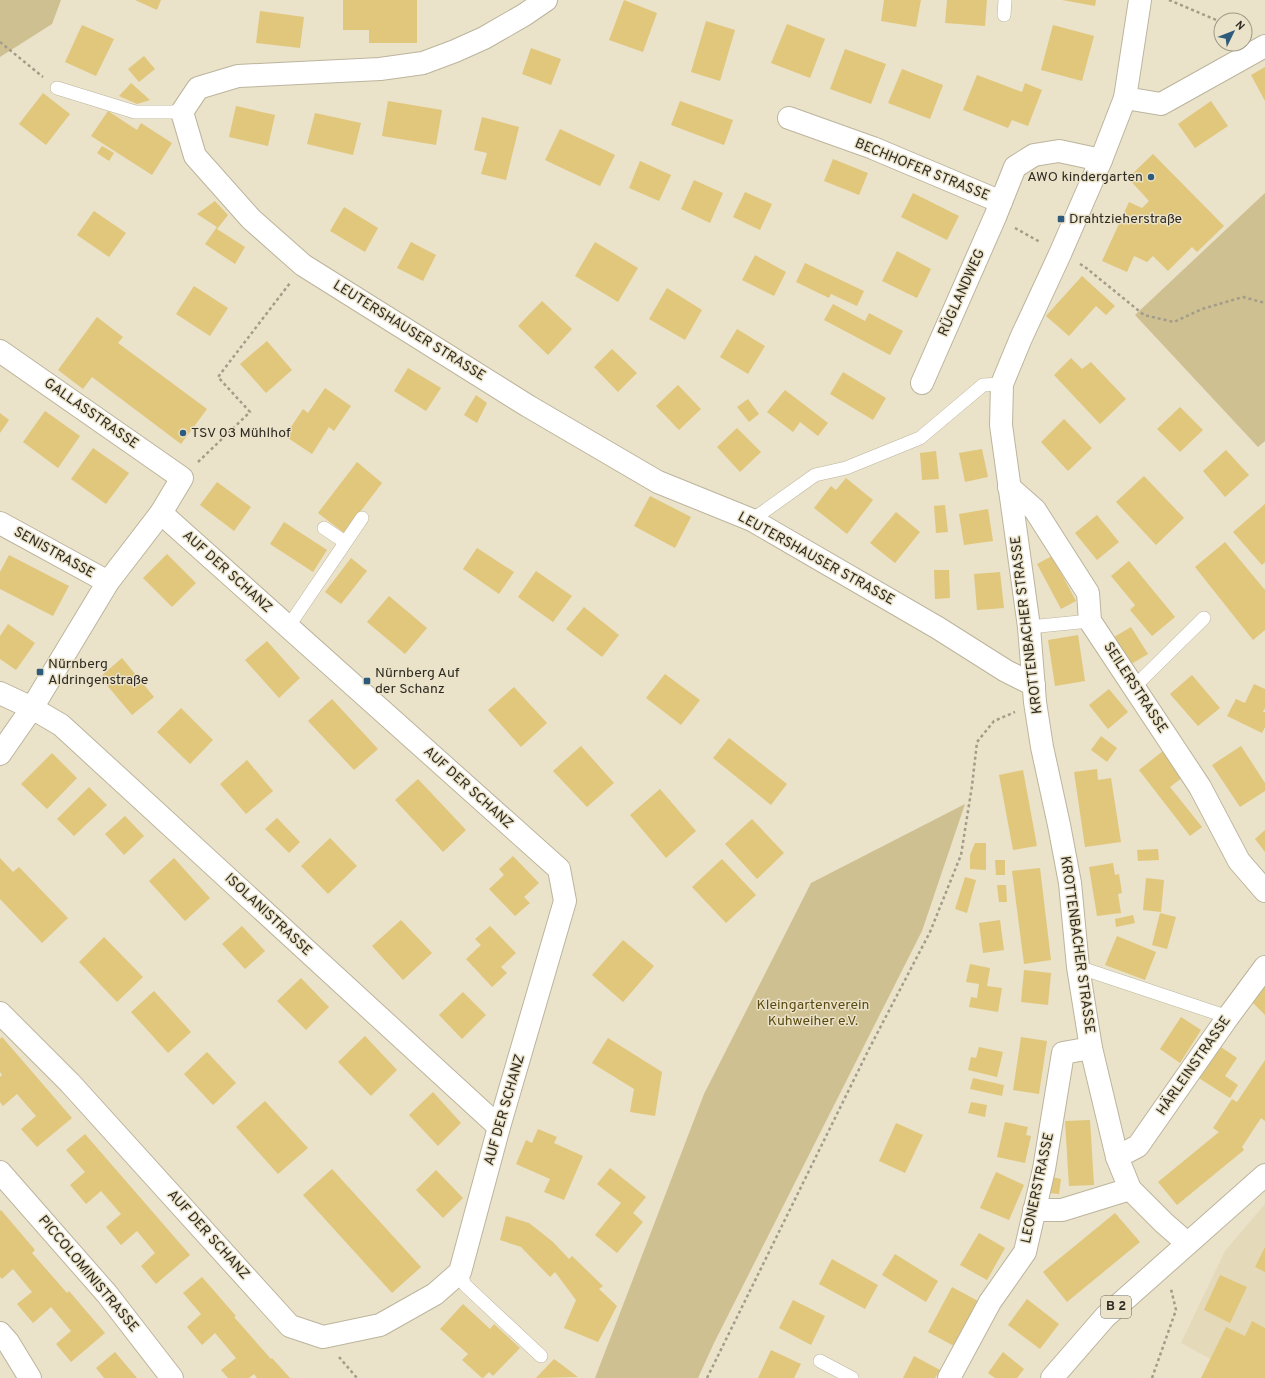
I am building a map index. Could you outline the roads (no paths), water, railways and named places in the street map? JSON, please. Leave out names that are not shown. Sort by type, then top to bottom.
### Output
[{"type":"street","points":[[182,112],[198,88],[238,76],[380,69],[423,63],[484,38],[524,15],[546,0]]},
{"type":"street","name":"KROTTENBACHER STRASSE","points":[[1140,0],[1125,98],[1101,160],[1021,338],[1002,384],[1001,426],[1029,627],[1034,694],[1042,747],[1070,883],[1078,967],[1091,1048],[1117,1157],[1130,1189],[1164,1223],[1187,1243]]},
{"type":"street","points":[[1125,98],[1161,104],[1265,46]]},
{"type":"street","name":"LEUTERSHAUSER STRASSE","points":[[182,112],[195,156],[251,220],[303,265],[528,406],[658,482],[752,520],[938,628],[1006,671],[1034,694]]},
{"type":"street","name":"BECHHOFER STRASSE","points":[[789,118],[873,148],[998,210],[1015,167],[1034,155],[1058,151],[1101,160]]},
{"type":"street","name":"RÜGLANDWEG","points":[[922,383],[998,210]]},
{"type":"street","name":"GALLASSTRASSE","points":[[0,351],[182,478],[161,513]]},
{"type":"street","name":"SEILERSTRASSE","points":[[1009,487],[1035,510],[1088,593],[1090,621],[1200,786],[1239,861],[1265,891]]},
{"type":"street","points":[[0,754],[32,708],[108,582],[161,513]]},
{"type":"street","name":"AUF DER SCHANZ","points":[[0,1013],[70,1083],[290,1326],[323,1337],[380,1325],[435,1294],[460,1272],[499,1127],[565,901],[559,869],[161,513]]},
{"type":"street","name":"SENISTRASSE","points":[[0,523],[108,582]]},
{"type":"street","name":"ISOLANISTRASSE","points":[[0,693],[32,708],[61,725],[499,1127]]},
{"type":"street","name":"HÄRLEINSTRASSE","points":[[1117,1157],[1138,1146],[1228,1017],[1265,967]]},
{"type":"street","name":"LEONERSTRASSE","points":[[949,1378],[990,1302],[1025,1252],[1044,1169],[1063,1053],[1091,1048]]},
{"type":"street","name":"PICCOLOMINISTRASSE","points":[[0,1172],[107,1294],[172,1378]]},
{"type":"street","name":"B 2","points":[[1052,1378],[1105,1317],[1265,1175]]},
{"type":"street","points":[[1034,1210],[1062,1210],[1130,1189]]},
{"type":"street","points":[[0,1333],[8,1342],[30,1378]]},
{"type":"lane","points":[[1004,15],[1006,0]]},
{"type":"lane","points":[[57,88],[135,112],[182,112]]},
{"type":"lane","points":[[752,520],[815,475],[846,468],[920,438],[983,385],[1002,384]]},
{"type":"lane","points":[[288,626],[362,518]]},
{"type":"lane","points":[[324,528],[345,542]]},
{"type":"lane","points":[[1134,687],[1204,618]]},
{"type":"lane","points":[[1029,627],[1090,621]]},
{"type":"lane","points":[[1078,967],[1228,1017]]},
{"type":"lane","points":[[460,1272],[465,1286],[541,1356]]},
{"type":"lane","points":[[820,1360],[852,1378]]},
{"type":"place","name":"AWO kindergarten","points":[[1151,177]]},
{"type":"place","name":"Drahtzieherstraße","points":[[1061,219]]},
{"type":"place","name":"TSV 03 Mühlhof","points":[[183,433]]},
{"type":"place","name":"Nürnberg Aldringenstraße","points":[[40,672]]},
{"type":"place","name":"Nürnberg Auf der Schanz","points":[[367,681]]},
{"type":"park label","name":"Kleingartenverein Kuhweiher e.V.","points":[[813,1014]]}]
